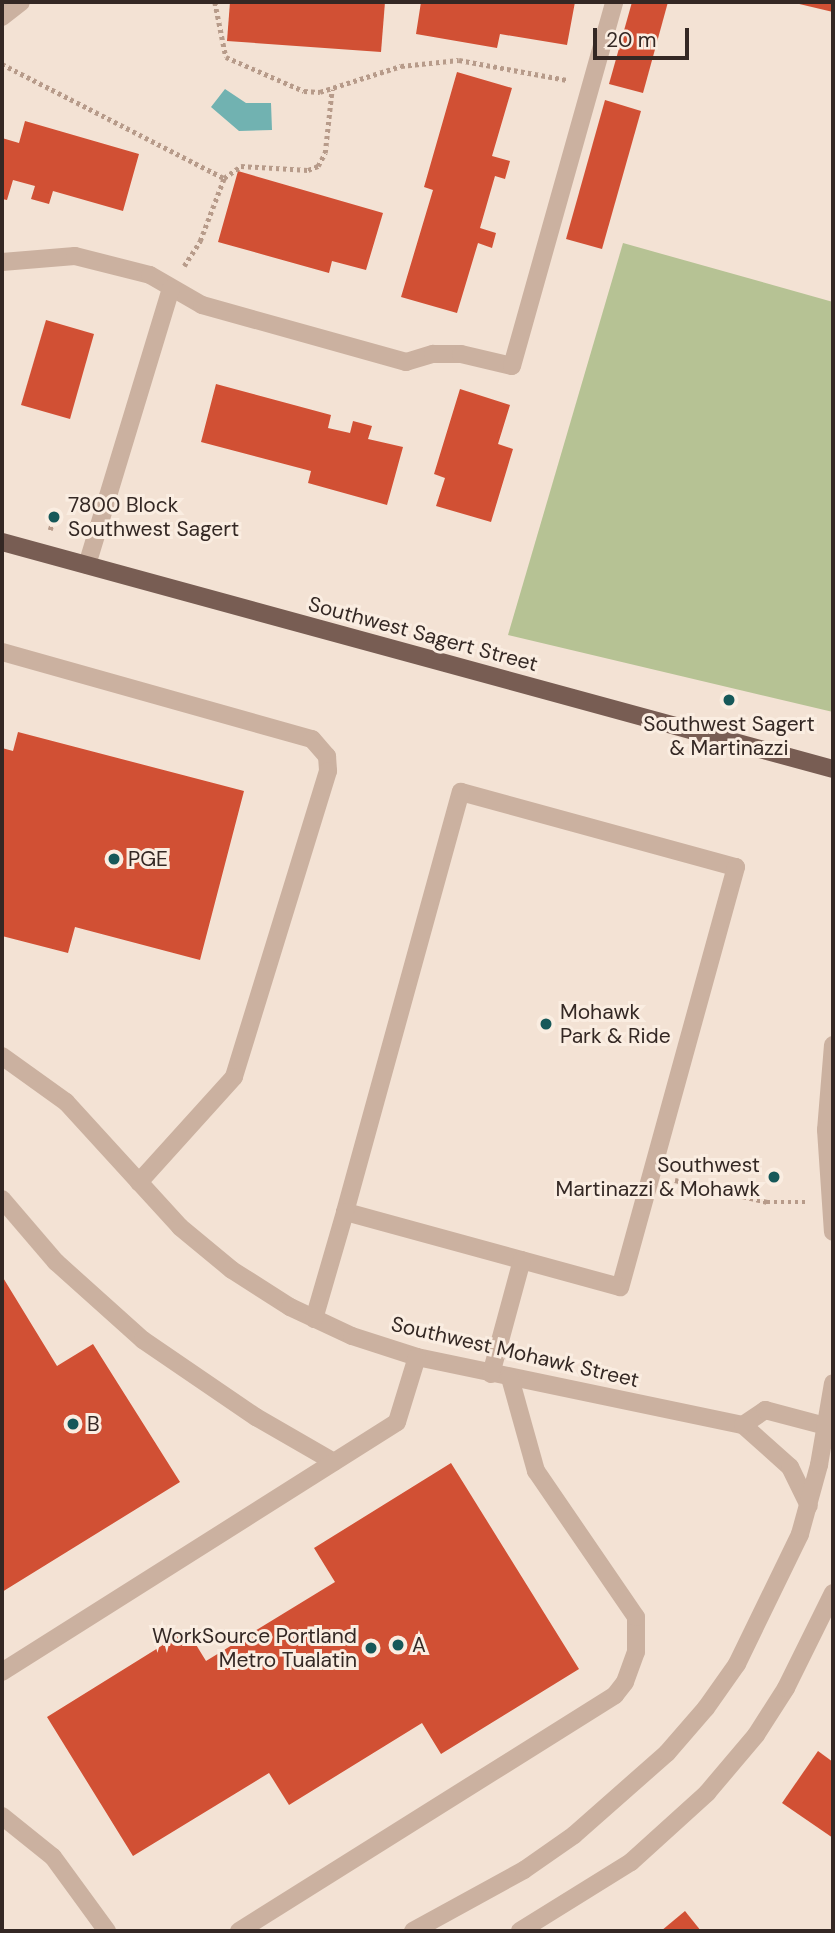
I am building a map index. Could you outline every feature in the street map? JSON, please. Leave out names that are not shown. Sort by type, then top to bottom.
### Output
[{"type":"main road","name":"Southwest Sagert Street","points":[[2,542],[833,769]]},
{"type":"street","points":[[2,17],[21,2]]},
{"type":"street","points":[[2,262],[75,256],[150,275],[202,305],[406,362],[433,354],[461,354],[512,366],[614,2]]},
{"type":"street","points":[[87,565],[171,288]]},
{"type":"street","points":[[2,652],[312,739],[327,757],[328,771],[234,1077],[139,1182]]},
{"type":"street","points":[[314,1319],[461,792],[736,867],[620,1287],[345,1212]]},
{"type":"street","points":[[833,1045],[826,1130],[833,1232]]},
{"type":"street","name":"Southwest Mohawk Street","points":[[2,1056],[66,1102],[180,1227],[232,1270],[314,1319],[417,1357],[743,1425]]},
{"type":"street","points":[[2,1199],[56,1262],[143,1340],[256,1417],[334,1462]]},
{"type":"street","points":[[491,1374],[522,1260]]},
{"type":"street","points":[[2,1672],[397,1422],[417,1357]]},
{"type":"street","points":[[239,1931],[615,1695],[625,1682],[636,1652],[636,1617],[537,1471],[510,1378]]},
{"type":"street","points":[[413,1931],[524,1870],[574,1835],[667,1752],[737,1664],[783,1573],[809,1506],[830,1426],[833,1383]]},
{"type":"street","points":[[809,1506],[790,1467],[743,1425],[765,1410],[830,1426]]},
{"type":"street","points":[[520,1931],[631,1862],[707,1793],[756,1735],[778,1700],[833,1593]]},
{"type":"street","points":[[2,1816],[54,1857],[107,1931]]},
{"type":"path","points":[[215,2],[226,57],[304,91],[332,89],[401,66],[459,60],[515,67],[591,86]]},
{"type":"path","points":[[2,64],[224,178]]},
{"type":"path","points":[[171,288],[200,241],[224,178],[242,166],[308,170],[318,166],[325,153],[332,89]]},
{"type":"path","points":[[651,1174],[767,1202],[829,1202]]},
{"type":"green space","points":[[623,243],[833,302],[833,712],[508,635]]},
{"type":"water","points":[[225,89],[246,103],[271,103],[272,130],[239,131],[211,107]]},
{"type":"building","points":[[230,2],[385,2],[381,52],[227,41]]},
{"type":"building","points":[[421,2],[575,2],[567,45],[500,34],[497,48],[416,34]]},
{"type":"building","points":[[632,2],[668,2],[643,93],[609,84]]},
{"type":"building","points":[[795,2],[833,2],[833,12],[795,3]]},
{"type":"building","points":[[457,72],[512,88],[492,156],[510,161],[505,179],[495,176],[480,228],[496,233],[492,248],[478,243],[457,313],[401,297],[433,190],[424,187]]},
{"type":"building","points":[[605,100],[641,111],[602,249],[566,239]]},
{"type":"building","points":[[25,121],[139,154],[123,211],[53,191],[49,204],[31,199],[35,186],[13,180],[7,200],[2,199],[2,138],[19,143]]},
{"type":"building","points":[[238,171],[383,213],[366,270],[332,261],[329,273],[218,242]]},
{"type":"building","points":[[46,320],[94,334],[70,419],[21,405]]},
{"type":"building","points":[[216,384],[331,415],[328,428],[350,433],[353,421],[372,426],[368,439],[403,447],[387,505],[308,483],[311,471],[201,442]]},
{"type":"building","points":[[460,389],[510,405],[498,444],[513,449],[491,522],[436,506],[445,478],[434,474]]},
{"type":"building","name":"PGE","points":[[18,732],[244,791],[200,960],[75,927],[68,953],[2,936],[2,748],[13,751]]},
{"type":"building","name":"B","points":[[2,1276],[57,1366],[93,1344],[180,1482],[2,1592]]},
{"type":"building","name":"A","points":[[451,1463],[579,1669],[441,1754],[422,1723],[289,1805],[269,1773],[133,1856],[47,1717],[187,1630],[206,1661],[335,1582],[314,1548]]},
{"type":"building","points":[[818,1751],[833,1762],[833,1838],[782,1803]]},
{"type":"building","points":[[685,1911],[701,1931],[661,1931]]},
{"type":"place","name":"7800 Block Southwest Sagert","points":[[54,517]]},
{"type":"place","name":"Southwest Sagert & Martinazzi","points":[[729,700]]},
{"type":"place","name":"PGE","points":[[114,859]]},
{"type":"place","name":"Mohawk Park & Ride","points":[[546,1024]]},
{"type":"place","name":"Southwest Martinazzi & Mohawk","points":[[774,1177]]},
{"type":"place","name":"B","points":[[73,1424]]},
{"type":"place","name":"A","points":[[398,1645]]},
{"type":"place","name":"WorkSource Portland Metro Tualatin","points":[[371,1648]]}]
